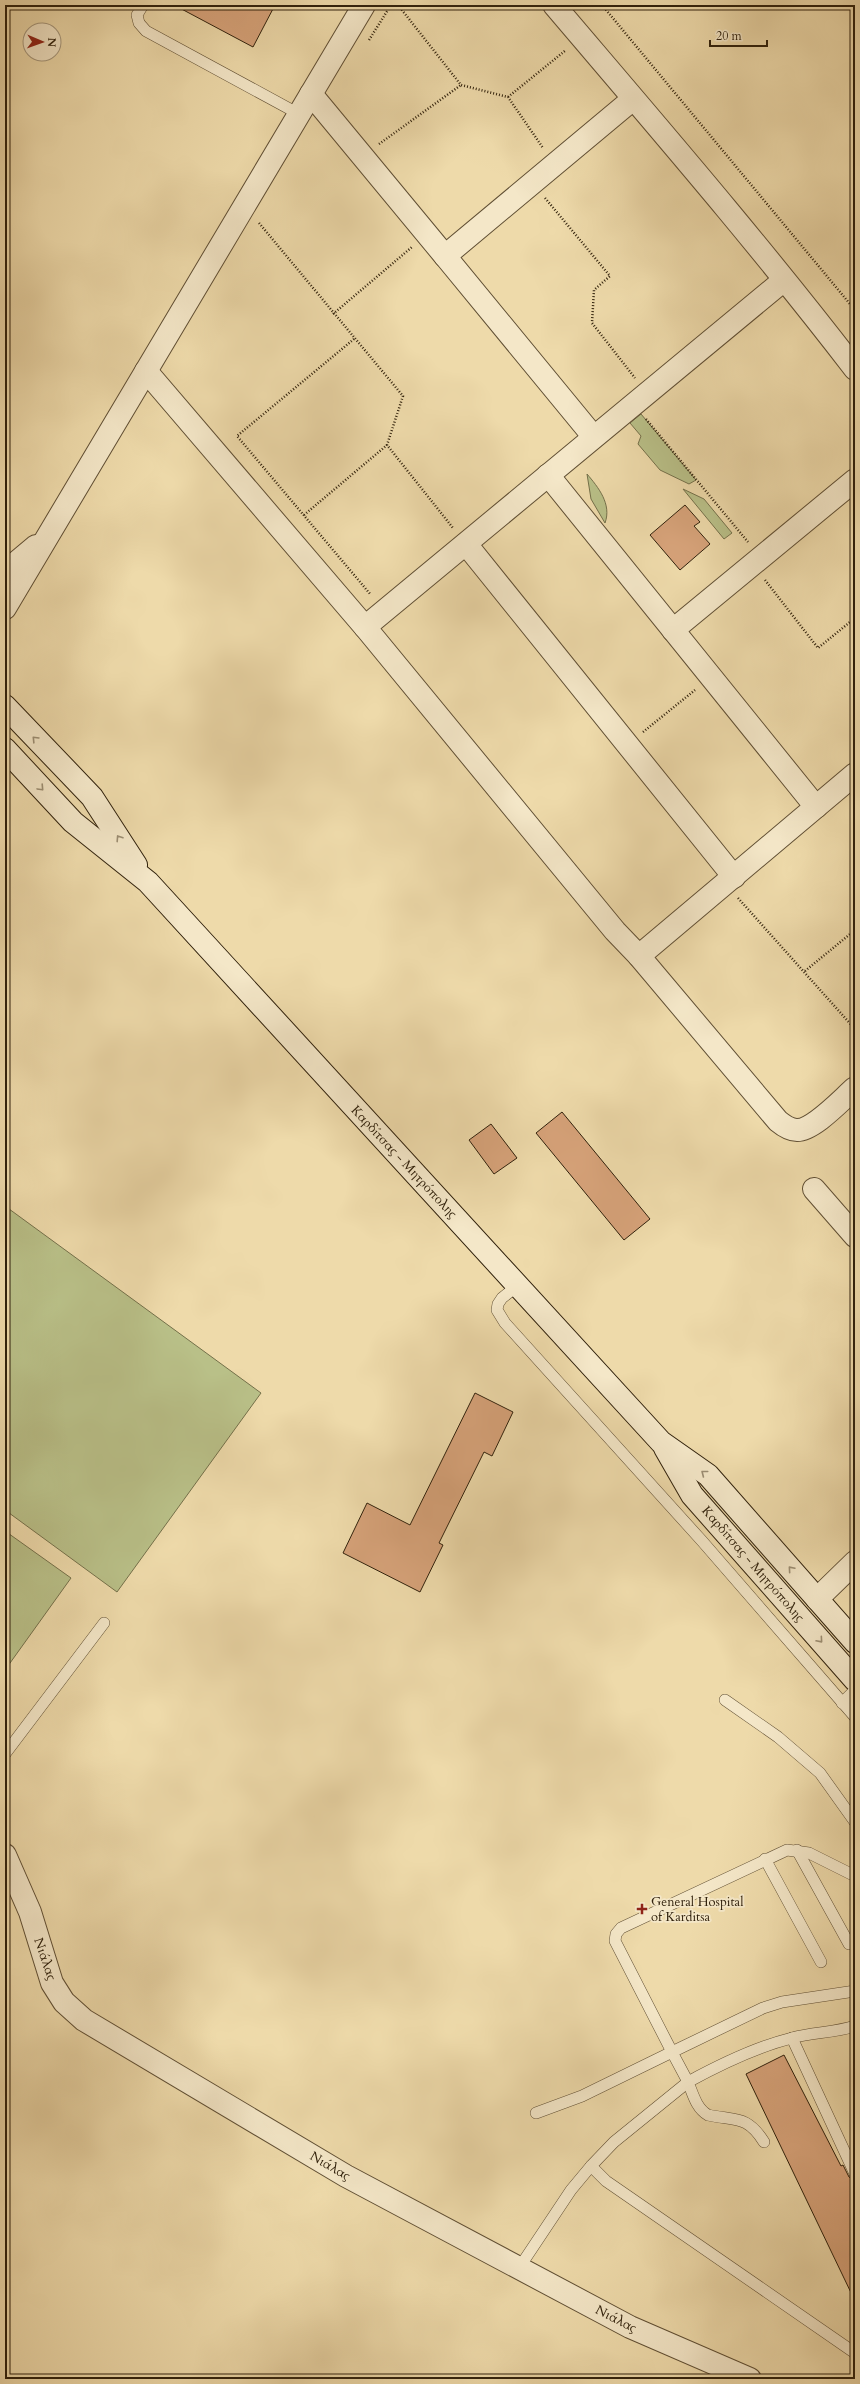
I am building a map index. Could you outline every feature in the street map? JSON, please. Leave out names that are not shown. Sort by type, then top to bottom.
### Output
[{"type":"street","points":[[5,608],[364,5]]},
{"type":"street","points":[[554,5],[809,308],[855,369]]},
{"type":"street","points":[[311,94],[593,436]]},
{"type":"street","points":[[445,256],[634,99]]},
{"type":"street","points":[[365,628],[593,436],[784,280]]},
{"type":"street","points":[[146,371],[365,628],[615,931],[639,956],[778,1122],[787,1128],[798,1130],[810,1126],[855,1088]]},
{"type":"street","points":[[548,475],[816,807]]},
{"type":"street","points":[[673,630],[855,480]]},
{"type":"street","points":[[5,572],[46,538]]},
{"type":"street","points":[[466,544],[628,744],[730,881]]},
{"type":"street","name":"Καρδίτσας - Μητρόπολης","points":[[5,706],[92,797],[148,882]]},
{"type":"street","name":"Καρδίτσας - Μητρόπολης","points":[[5,749],[73,822],[148,882],[661,1442],[708,1475],[855,1642]]},
{"type":"street","points":[[639,956],[730,881],[855,774]]},
{"type":"street","points":[[814,1189],[855,1236]]},
{"type":"street","name":"Καρδίτσας - Μητρόπολης","points":[[661,1442],[692,1495],[855,1680]]},
{"type":"street","points":[[817,1599],[855,1562]]},
{"type":"street","name":"Νιάλας","points":[[5,1856],[30,1912],[52,1983],[64,2002],[84,2020],[346,2176],[630,2327],[747,2378]]},
{"type":"lane","points":[[142,5],[137,15],[139,23],[146,31],[299,114]]},
{"type":"lane","points":[[517,1286],[498,1304],[497,1310],[501,1317],[702,1542],[855,1717]]},
{"type":"lane","points":[[5,1754],[104,1623]]},
{"type":"lane","points":[[842,1703],[855,1690]]},
{"type":"lane","points":[[725,1700],[778,1738],[820,1773],[855,1822]]},
{"type":"lane","points":[[764,2142],[756,2129],[746,2122],[708,2115],[699,2109],[688,2082],[615,1941],[616,1934],[621,1928],[764,1859],[787,1850],[797,1850],[808,1853],[855,1876]]},
{"type":"lane","points":[[797,1850],[849,1944]]},
{"type":"lane","points":[[764,1859],[821,1962]]},
{"type":"lane","points":[[536,2113],[582,2096],[775,2004],[855,1991]]},
{"type":"lane","points":[[519,2268],[571,2190],[591,2166],[614,2142],[688,2082],[762,2046],[792,2038],[837,2031],[855,2026]]},
{"type":"lane","points":[[792,2038],[855,2174]]},
{"type":"lane","points":[[591,2166],[606,2180],[855,2353]]},
{"type":"path","points":[[398,5],[461,85],[508,98],[555,165]]},
{"type":"path","points":[[602,5],[855,310]]},
{"type":"path","points":[[508,98],[581,38]]},
{"type":"path","points":[[362,155],[461,85]]},
{"type":"path","points":[[532,183],[610,276],[594,290],[592,323],[640,398],[818,648],[855,618]]},
{"type":"path","points":[[258,224],[403,396],[387,445],[304,515]]},
{"type":"path","points":[[333,314],[427,235]]},
{"type":"path","points":[[354,339],[237,436],[384,611]]},
{"type":"path","points":[[387,445],[466,544]]},
{"type":"path","points":[[628,744],[711,677]]},
{"type":"path","points":[[730,881],[855,1029]]},
{"type":"path","points":[[805,971],[855,930]]},
{"type":"green space","points":[[641,414],[696,480],[689,484],[660,470],[638,444],[641,436],[630,423]]},
{"type":"green space","points":[[587,474],[603,496],[607,509],[605,523],[591,499]]},
{"type":"green space","points":[[683,489],[704,499],[732,533],[724,539]]},
{"type":"green space","points":[[5,1206],[261,1393],[117,1592],[5,1510]]},
{"type":"green space","points":[[5,1531],[71,1578],[5,1670]]},
{"type":"building","points":[[174,5],[275,5],[253,47]]},
{"type":"building","points":[[685,505],[700,522],[694,526],[710,544],[680,570],[650,535]]},
{"type":"building","points":[[562,1112],[650,1219],[624,1240],[536,1133]]},
{"type":"building","points":[[491,1124],[517,1158],[494,1174],[469,1140]]},
{"type":"building","points":[[475,1393],[513,1412],[492,1456],[484,1452],[439,1543],[443,1545],[420,1592],[343,1553],[367,1503],[410,1525]]},
{"type":"building","points":[[784,2055],[841,2166],[843,2165],[849,2177],[855,2181],[855,2301],[746,2074]]},
{"type":"place","name":"General Hospital of Karditsa","points":[[642,1909]]}]
